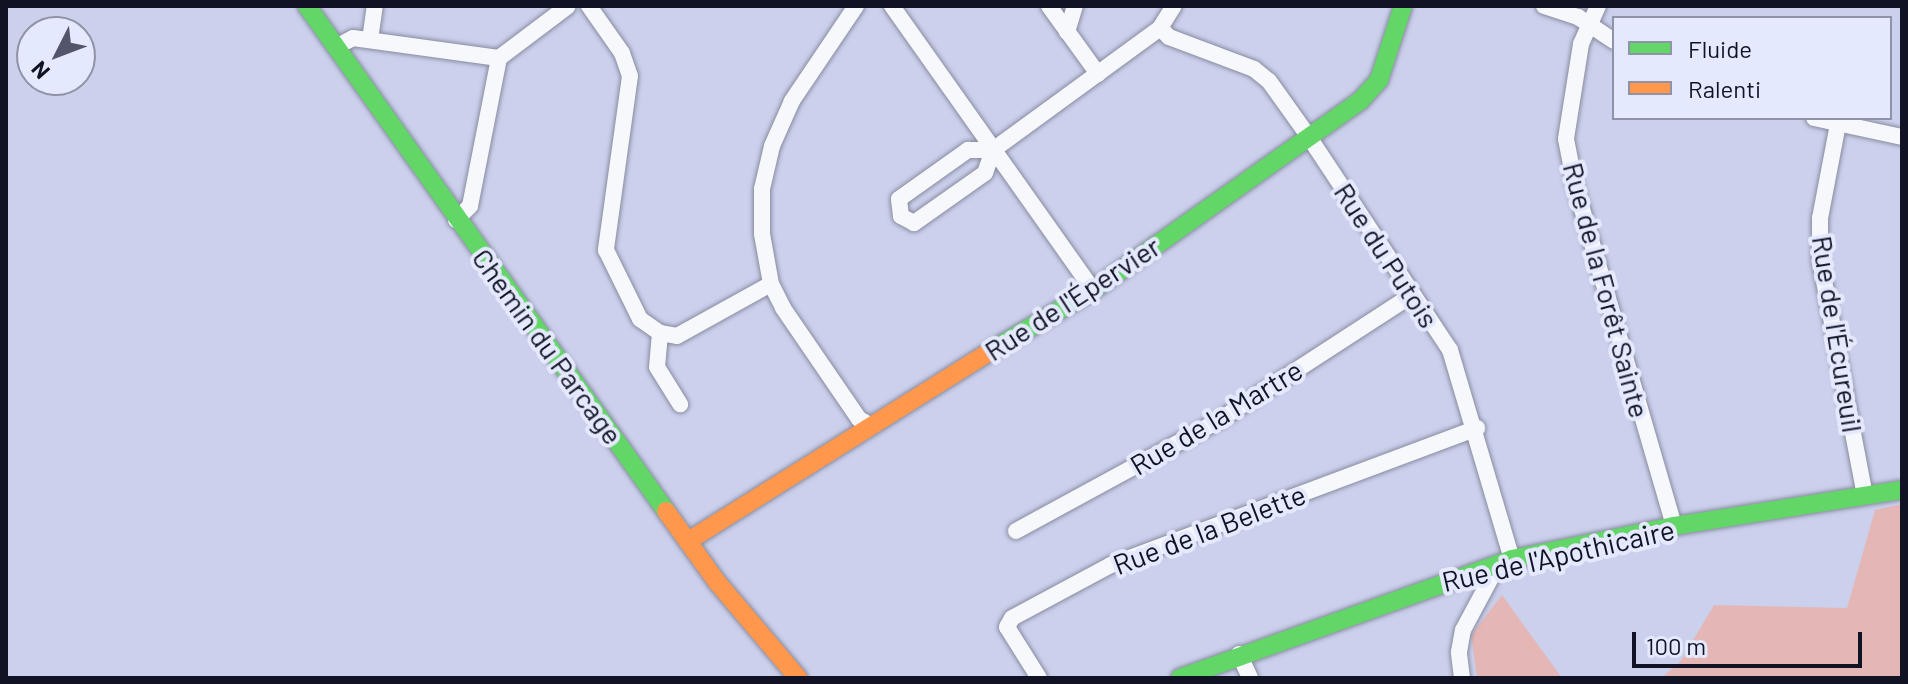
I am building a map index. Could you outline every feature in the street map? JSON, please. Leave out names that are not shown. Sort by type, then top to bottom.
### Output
[{"type":"street","name":"Chemin du Parcage","points":[[307,6],[456,220],[688,541],[798,678]]},
{"type":"street","points":[[370,40],[375,6]]},
{"type":"street","points":[[456,220],[470,206],[499,58],[568,6]]},
{"type":"street","points":[[589,6],[622,53],[630,76],[606,250],[640,319],[660,333],[677,336],[693,331],[771,284]]},
{"type":"street","points":[[856,6],[792,101],[772,146],[762,189],[762,234],[771,284],[801,337],[868,424]]},
{"type":"street","points":[[892,6],[1093,290]]},
{"type":"street","points":[[1049,6],[1098,74]]},
{"type":"street","points":[[1067,32],[1075,6]]},
{"type":"street","points":[[993,150],[968,150],[899,199],[901,216],[914,223],[985,173],[993,150],[1160,28],[1174,6]]},
{"type":"street","name":"Rue de l'Épervier","points":[[688,541],[845,444],[868,424],[1093,290],[1372,90],[1403,6]]},
{"type":"street","points":[[1544,6],[1590,24],[1612,40]]},
{"type":"street","name":"Rue de la Forêt Sainte","points":[[1598,6],[1573,78],[1566,139],[1575,185],[1674,526]]},
{"type":"street","name":"Rue du Putois","points":[[1160,28],[1169,37],[1254,69],[1269,81],[1450,350],[1477,428],[1506,561]]},
{"type":"street","points":[[336,47],[353,38],[499,58]]},
{"type":"street","points":[[1822,120],[1902,137]]},
{"type":"street","name":"Rue de l'Écureuil","points":[[1838,124],[1820,218],[1820,260],[1865,496]]},
{"type":"street","name":"Rue de la Martre","points":[[1016,531],[1221,419],[1412,295]]},
{"type":"street","points":[[660,333],[657,367],[680,404]]},
{"type":"street","name":"Rue de la Belette","points":[[1039,678],[1007,627],[1012,618],[1111,565],[1477,428]]},
{"type":"street","name":"Rue de l'Apothicaire","points":[[1180,678],[1239,654],[1506,561],[1674,526],[1902,490]]},
{"type":"street","points":[[1462,678],[1459,652],[1463,630],[1506,561]]},
{"type":"street","points":[[1239,654],[1250,678]]},
{"type":"shaded area","points":[[1902,504],[1902,678],[1661,678],[1680,662],[1714,605],[1847,608],[1875,510]]},
{"type":"shaded area","points":[[1502,595],[1562,678],[1477,678],[1471,635]]},
{"type":"traffic: fast","points":[[307,6],[666,511]]},
{"type":"traffic: fast","points":[[999,346],[1093,290],[1361,100],[1379,80],[1403,6]]},
{"type":"traffic: fast","points":[[1180,678],[1512,559],[1674,526],[1902,490]]},
{"type":"traffic: slow","points":[[688,541],[999,346]]},
{"type":"traffic: slow","points":[[666,511],[717,582],[798,678]]}]
